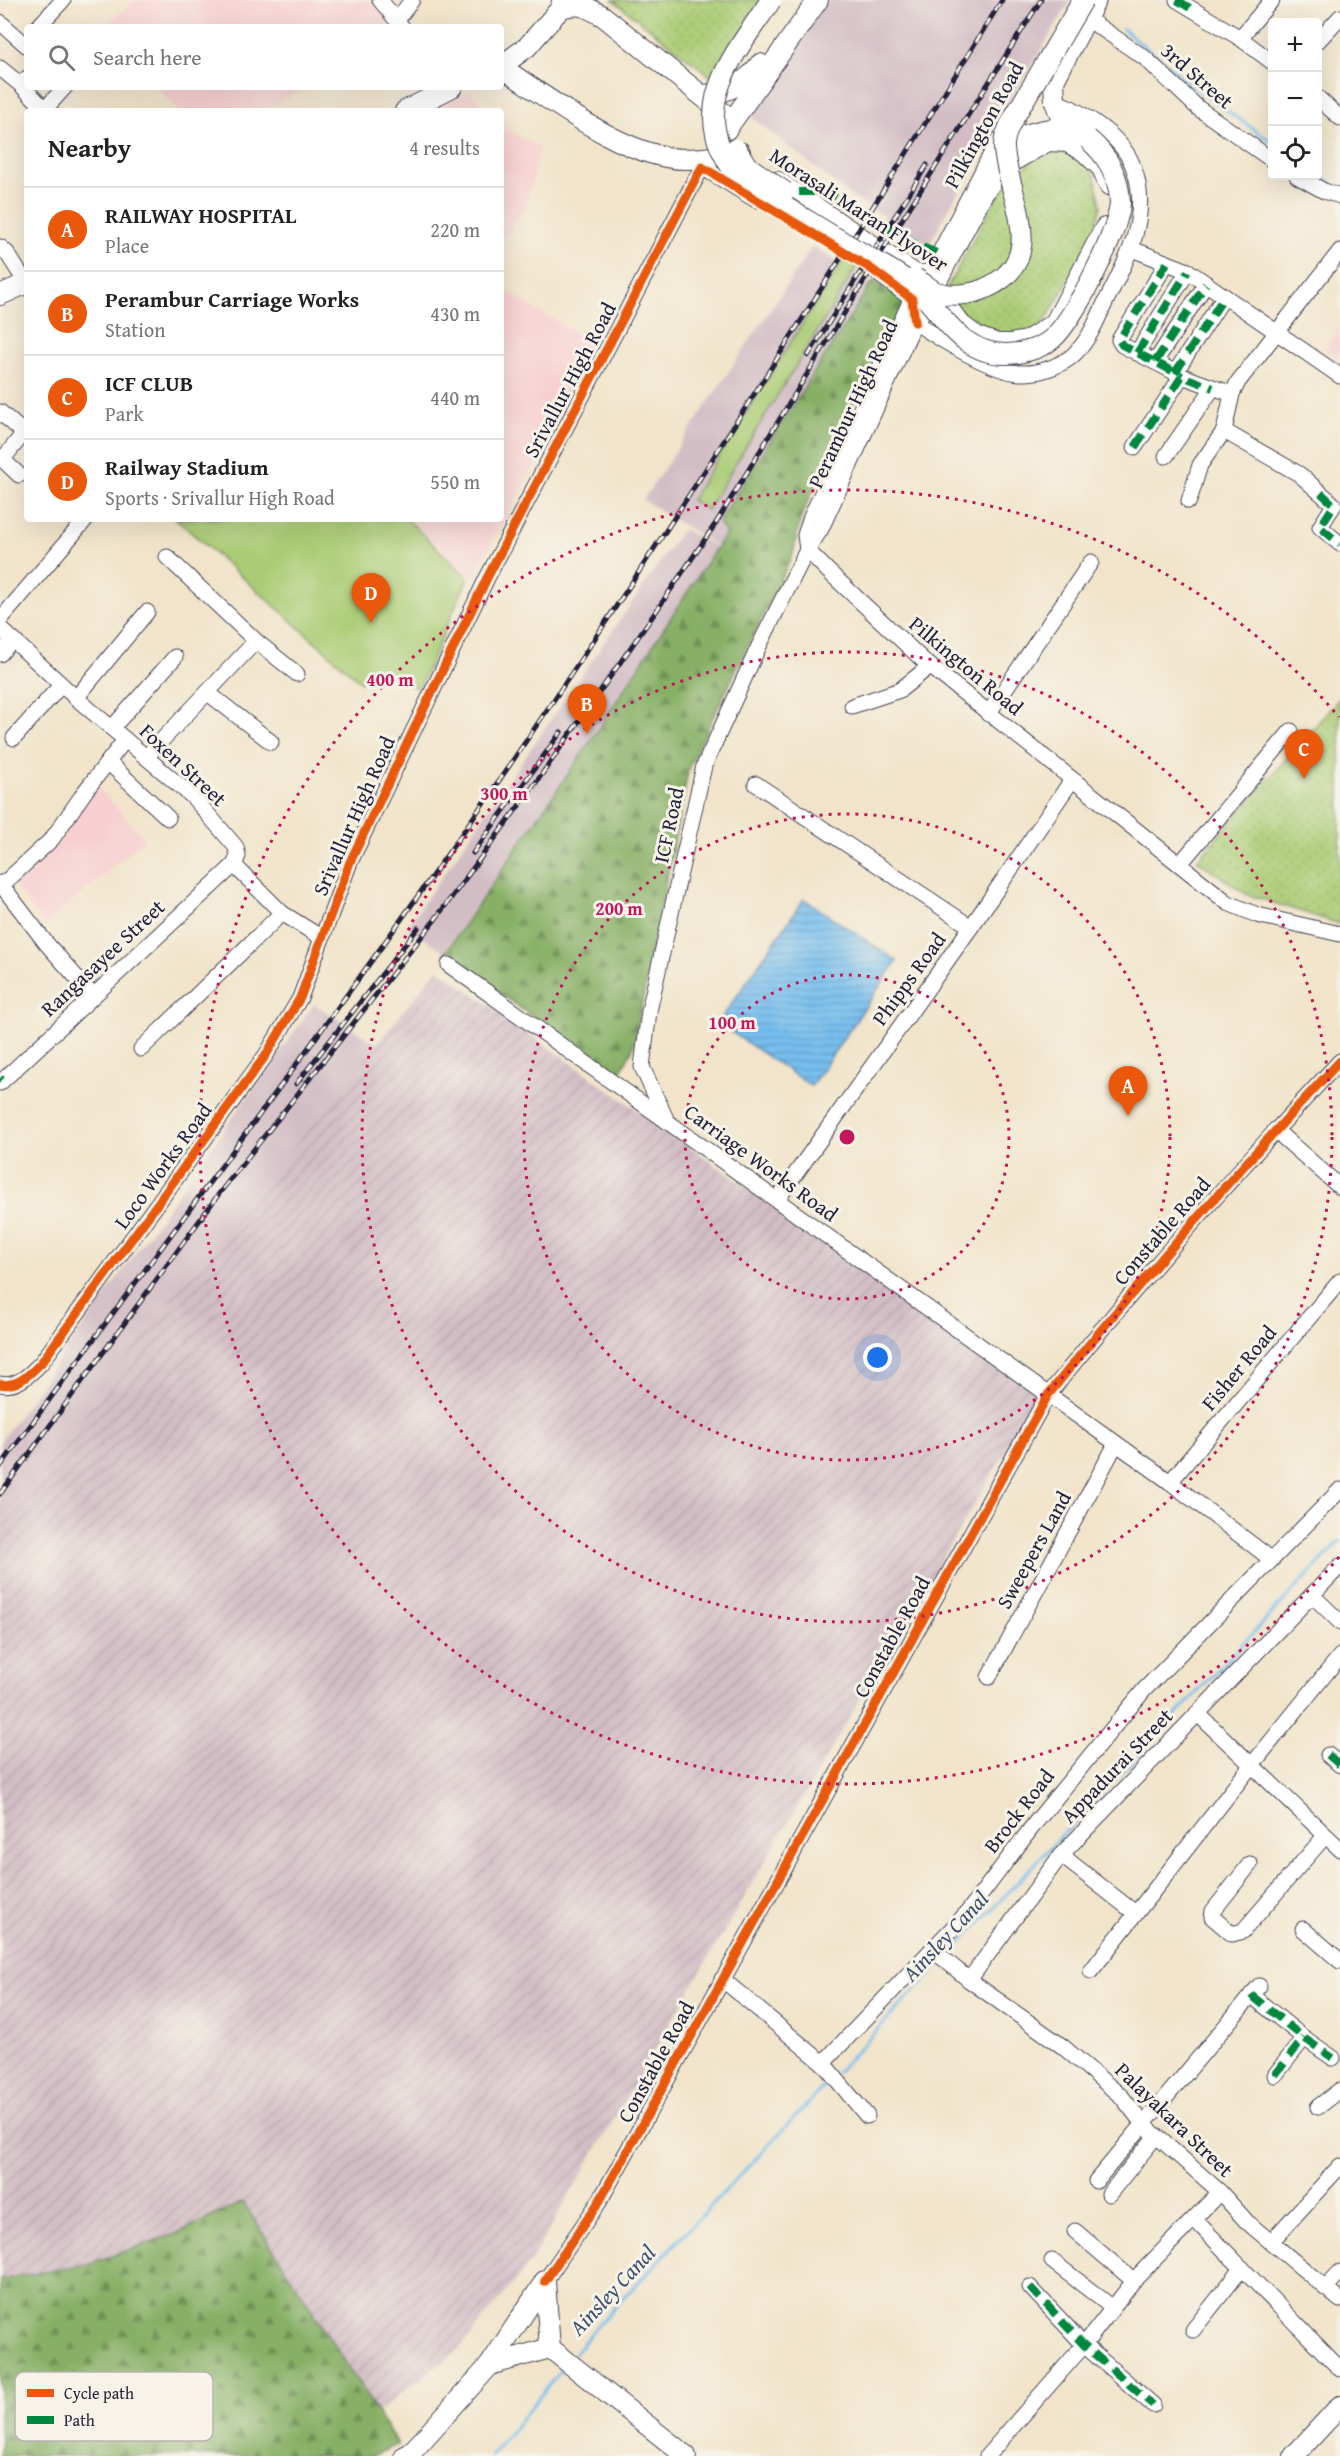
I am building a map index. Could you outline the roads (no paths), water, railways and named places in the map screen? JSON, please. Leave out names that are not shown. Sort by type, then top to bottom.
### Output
[{"type":"main road","name":"Morasali Maran Flyover","points":[[771,0],[724,74],[717,91],[715,129],[725,156],[747,184],[914,286],[952,330],[976,347],[1001,354],[1030,350],[1052,339],[1069,318],[1114,231],[1119,211],[1120,200],[1112,169],[1099,148],[1079,138],[1061,117],[1054,102],[1046,93],[1029,85]]},
{"type":"main road","name":"Morasali Maran Flyover","points":[[786,0],[738,74],[730,91],[726,108],[729,132],[738,155],[747,165],[771,183],[935,291],[964,294],[976,293],[998,282],[1016,260],[1020,250],[1022,226],[1006,160],[1005,140],[1016,113],[1083,0]]},
{"type":"main road","points":[[701,95],[720,94],[734,88],[753,73],[805,0]]},
{"type":"main road","points":[[705,162],[726,120],[818,0]]},
{"type":"main road","points":[[1054,102],[1054,76],[1096,0]]},
{"type":"main road","points":[[504,65],[527,47],[562,4],[599,8],[701,95],[726,120]]},
{"type":"main road","points":[[504,69],[594,128],[622,142],[660,156],[705,162],[744,151]]},
{"type":"main road","points":[[410,108],[442,90]]},
{"type":"main road","points":[[935,291],[961,325],[977,337],[987,342],[1010,344],[1028,341],[1055,323],[1103,234],[1111,208],[1108,181],[1102,168],[1084,152],[1079,138],[1066,130],[1041,131],[993,149]]},
{"type":"main road","points":[[915,322],[994,176],[1002,167],[1048,141],[1079,138]]},
{"type":"main road","points":[[0,295],[24,284]]},
{"type":"main road","points":[[545,2281],[550,2348],[686,2456]]},
{"type":"main road","name":"Constable Road","points":[[408,2455],[490,2364],[545,2281]]},
{"type":"main road","points":[[490,2364],[550,2348]]},
{"type":"main road","points":[[1294,2456],[1338,2406]]},
{"type":"street","points":[[41,24],[63,0]]},
{"type":"street","points":[[380,0],[399,24],[412,0]]},
{"type":"street","name":"Pilkington Road","points":[[744,151],[756,164],[916,272],[930,271],[993,149],[1076,0]]},
{"type":"street","points":[[1177,0],[1200,5],[1268,59]]},
{"type":"street","points":[[1240,38],[1272,0]]},
{"type":"street","points":[[1322,36],[1340,17]]},
{"type":"street","points":[[0,22],[24,40]]},
{"type":"street","name":"3rd Street","points":[[1095,24],[1145,58],[1198,108],[1268,157]]},
{"type":"street","points":[[0,68],[24,81]]},
{"type":"street","points":[[31,90],[44,108]]},
{"type":"street","points":[[48,108],[62,90]]},
{"type":"street","name":"Perambur High Road","points":[[807,549],[821,529],[915,322],[930,334],[1004,371],[1030,373],[1048,368],[1071,357],[1081,347],[1090,332],[1132,249],[1139,216],[1140,197],[1133,165],[1127,153],[1107,131],[1066,104],[1054,102]]},
{"type":"street","points":[[1322,102],[1340,118]]},
{"type":"street","points":[[726,120],[744,151]]},
{"type":"street","points":[[705,162],[870,268],[912,299],[915,322]]},
{"type":"street","name":"Srivallur High Road","points":[[322,938],[350,862],[482,588],[705,162]]},
{"type":"street","points":[[1304,180],[1324,191],[1340,195]]},
{"type":"street","points":[[0,247],[7,253],[24,278]]},
{"type":"street","points":[[1132,249],[1188,271],[1340,376]]},
{"type":"street","points":[[1189,501],[1200,465],[1224,431],[1232,394],[1238,382],[1340,251]]},
{"type":"street","points":[[1167,263],[1119,340],[1122,345],[1178,374],[1232,394]]},
{"type":"street","points":[[1137,353],[1188,271]]},
{"type":"street","points":[[1155,362],[1206,284]]},
{"type":"street","points":[[1135,447],[1224,297]]},
{"type":"street","points":[[807,549],[805,535],[811,517],[912,299]]},
{"type":"street","points":[[1166,456],[1213,388]]},
{"type":"street","points":[[2,419],[24,433],[1,458],[19,475]]},
{"type":"street","points":[[1224,431],[1299,474],[1334,505],[1333,510],[1320,527],[1340,544]]},
{"type":"street","points":[[0,620],[83,522]]},
{"type":"street","name":"Pilkington Road","points":[[807,549],[930,666],[1228,903],[1257,915],[1340,934]]},
{"type":"street","name":"ICF Road","points":[[669,1123],[642,1067],[649,1011],[689,827],[704,766],[807,549]]},
{"type":"street","points":[[167,557],[256,641],[297,674]]},
{"type":"street","points":[[988,714],[1091,562]]},
{"type":"street","points":[[76,698],[147,612]]},
{"type":"street","name":"Foxen Street","points":[[0,628],[61,685],[194,797],[236,847],[238,856],[234,865]]},
{"type":"street","points":[[0,654],[13,640]]},
{"type":"street","points":[[146,757],[256,641]]},
{"type":"street","points":[[112,728],[174,657]]},
{"type":"street","points":[[852,706],[900,690],[930,666]]},
{"type":"street","points":[[14,738],[61,685]]},
{"type":"street","points":[[208,693],[271,742]]},
{"type":"street","points":[[1180,864],[1292,731]]},
{"type":"street","points":[[93,996],[46,943],[1,885],[52,839],[125,740]]},
{"type":"street","points":[[108,762],[168,818]]},
{"type":"street","points":[[756,784],[971,927]]},
{"type":"street","name":"Phipps Road","points":[[780,1203],[971,927],[1076,784]]},
{"type":"street","name":"Phipps Road","points":[[780,1203],[1076,784]]},
{"type":"street","points":[[234,865],[282,913],[322,938]]},
{"type":"street","name":"Rangasayee Street","points":[[1,1080],[234,865]]},
{"type":"street","points":[[141,1049],[282,913]]},
{"type":"street","name":"Loco Works Road","points":[[0,1384],[4,1386],[22,1381],[41,1363],[266,1055],[300,998],[322,938]]},
{"type":"street","name":"Carriage Works Road","points":[[449,965],[1048,1395]]},
{"type":"street","name":"Constable Road","points":[[545,2281],[599,2202],[1048,1395],[1120,1305],[1275,1130],[1340,1061]]},
{"type":"street","points":[[1275,1130],[1340,1186]]},
{"type":"street","name":"Fisher Road","points":[[1170,1482],[1340,1281]]},
{"type":"street","points":[[1048,1395],[1170,1482],[1271,1559]]},
{"type":"street","name":"Sweepers Land","points":[[989,1677],[1116,1444]]},
{"type":"street","name":"Brock Road","points":[[830,2072],[933,1949],[967,1913],[1036,1822],[1144,1690],[1340,1490]]},
{"type":"street","name":"Appadurai Street","points":[[969,1980],[1061,1855],[1340,1566]]},
{"type":"street","points":[[1312,1595],[1340,1622]]},
{"type":"street","points":[[1090,1971],[1340,1656]]},
{"type":"street","points":[[1197,1713],[1340,1849]]},
{"type":"street","points":[[1250,1864],[1213,1911],[1212,1917],[1232,1935],[1243,1931],[1325,1836]]},
{"type":"street","points":[[1061,1855],[1135,1913]]},
{"type":"street","points":[[1303,1929],[1340,1961]]},
{"type":"street","name":"Palayakara Street","points":[[933,1949],[969,1980],[1062,2046],[1122,2097],[1143,2124],[1220,2192],[1247,2222],[1340,2301]]},
{"type":"street","points":[[722,1979],[830,2072],[867,2116]]},
{"type":"street","points":[[1096,2181],[1255,1990],[1304,2038],[1333,2058]]},
{"type":"street","points":[[1275,2075],[1304,2038]]},
{"type":"street","points":[[1318,2107],[1338,2097]]},
{"type":"street","points":[[1109,2194],[1156,2136]]},
{"type":"street","points":[[1271,2242],[1340,2166]]},
{"type":"street","points":[[987,2456],[1084,2345],[1134,2281],[1220,2192]]},
{"type":"street","points":[[1195,2220],[1340,2369]]},
{"type":"street","points":[[1075,2231],[1134,2281]]},
{"type":"street","points":[[1052,2261],[1113,2308]]},
{"type":"street","points":[[1193,2330],[1242,2268]]},
{"type":"street","points":[[1325,2288],[1340,2272]]},
{"type":"street","points":[[1030,2287],[1084,2345],[1153,2404]]},
{"type":"water","points":[[804,899],[897,961],[811,1086],[718,1023]]},
{"type":"waterway","points":[[1123,29],[1200,92],[1268,139]]},
{"type":"waterway","points":[[1322,177],[1338,188]]},
{"type":"waterway","name":"Ainsley Canal","points":[[947,1957],[1340,1541]]},
{"type":"waterway","name":"Ainsley Canal","points":[[837,2072],[940,1964]]},
{"type":"waterway","name":"Ainsley Canal","points":[[574,2354],[597,2326],[831,2079]]},
{"type":"waterway","name":"Ainsley Canal","points":[[491,2456],[562,2369]]},
{"type":"railway","points":[[0,1467],[321,1031],[509,766],[636,577],[760,386],[1002,0]]},
{"type":"railway","points":[[0,1494],[221,1191],[434,921],[535,784],[659,607],[716,523],[886,245],[1041,0]]},
{"type":"railway","points":[[808,356],[927,165]]},
{"type":"railway","points":[[473,853],[561,732]]},
{"type":"railway","points":[[296,1084],[418,928]]},
{"type":"place","name":"Railway Stadium","points":[[371,623]]},
{"type":"place","name":"Perambur Carriage Works","points":[[587,734]]},
{"type":"place","name":"ICF CLUB","points":[[1304,779]]},
{"type":"place","name":"RAILWAY HOSPITAL","points":[[1128,1116]]}]
